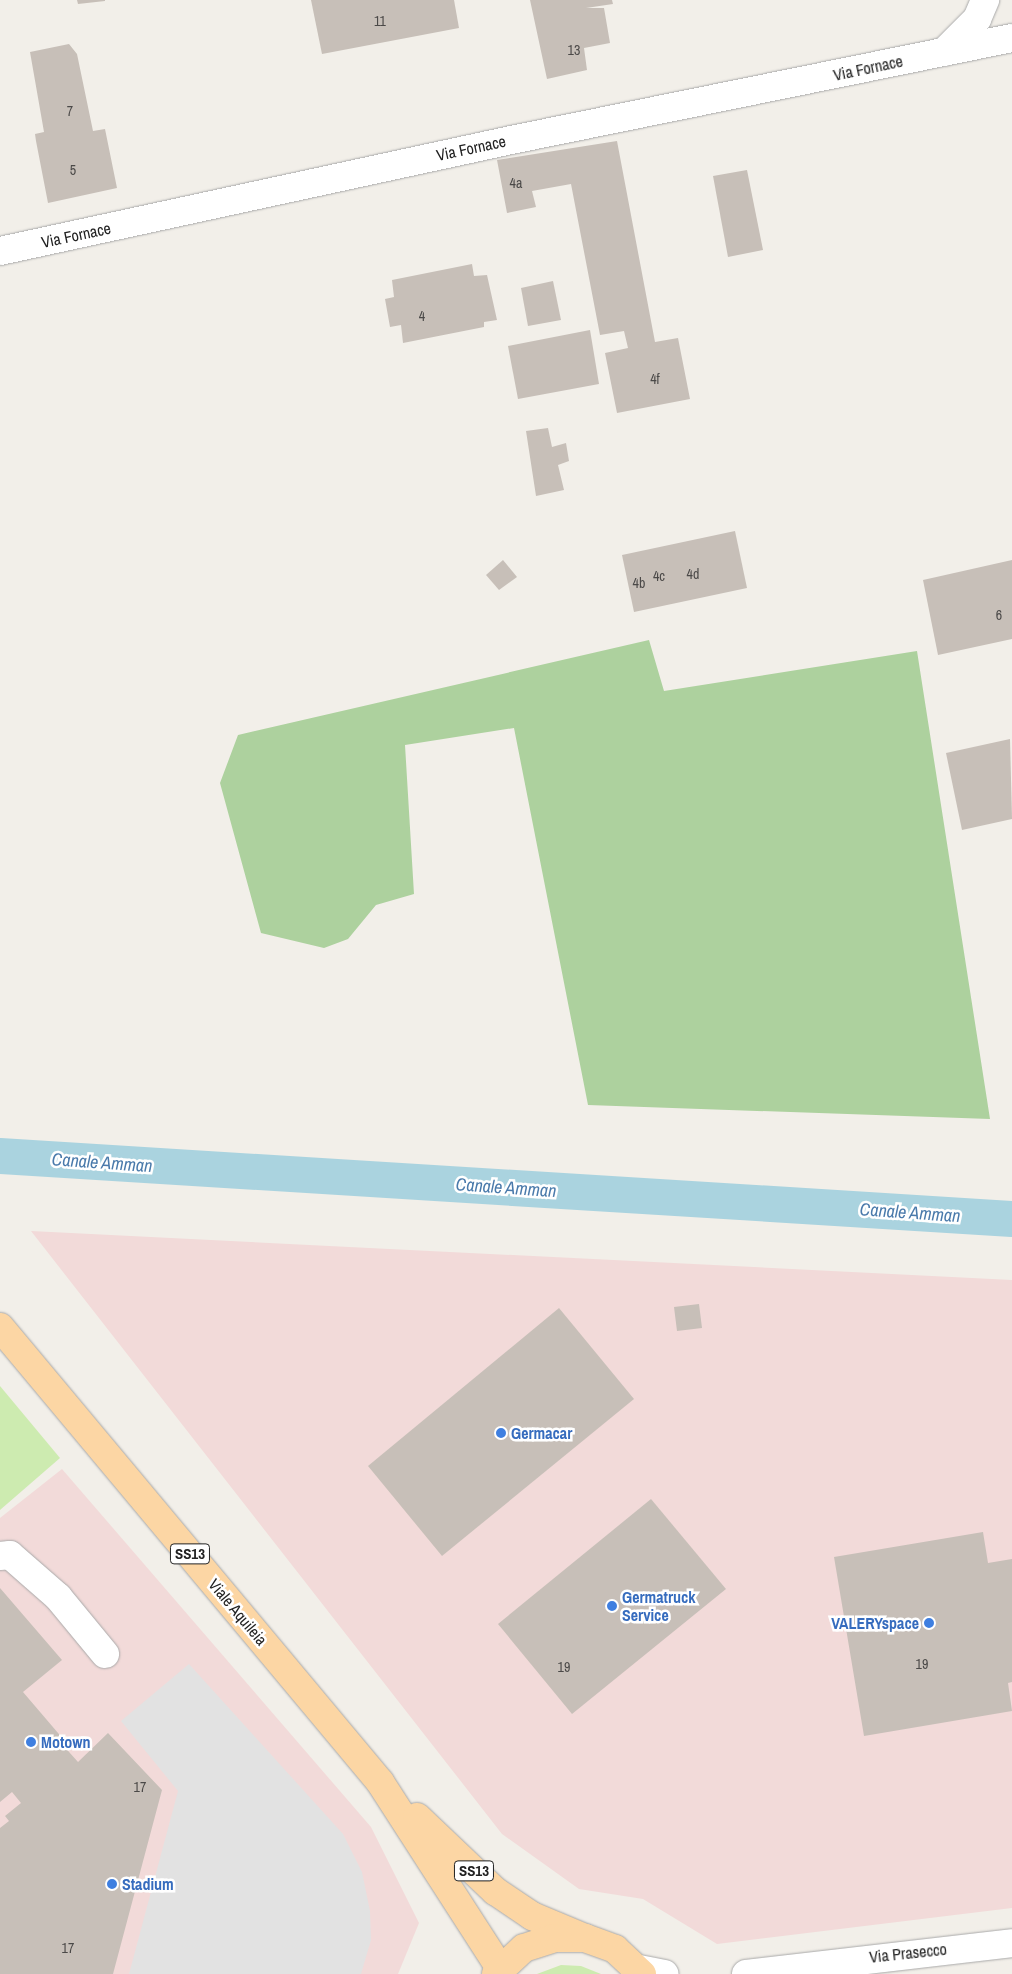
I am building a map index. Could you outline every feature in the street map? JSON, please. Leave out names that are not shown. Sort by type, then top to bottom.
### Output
[{"type":"main road","name":"Viale Aquileia","points":[[0,1327],[380,1782],[495,1891],[532,1916],[614,1949],[640,1971]]},
{"type":"main road","name":"Viale Aquileia","points":[[380,1782],[498,1971],[532,1946],[554,1938],[585,1938]]},
{"type":"street","points":[[944,52],[977,19],[985,0]]},
{"type":"street","name":"Via Fornace","points":[[0,251],[1012,38]]},
{"type":"street","points":[[0,1556],[10,1554],[58,1597],[105,1654]]},
{"type":"street","name":"Via Prasecco","points":[[746,1974],[773,1973],[879,1956],[1012,1943]]},
{"type":"street","points":[[640,1971],[665,1974]]},
{"type":"shaded area","points":[[31,1231],[1012,1280],[1012,1908],[717,1944],[643,1899],[579,1889],[502,1834]]},
{"type":"shaded area","points":[[62,1469],[371,1827],[419,1923],[398,1974],[0,1974],[0,1518]]},
{"type":"shaded area","points":[[189,1664],[343,1834],[362,1872],[370,1911],[371,1940],[361,1974],[129,1974],[178,1791],[121,1721]]},
{"type":"green space","points":[[649,640],[664,691],[917,651],[990,1119],[588,1105],[514,728],[405,745],[414,894],[376,905],[348,939],[324,948],[261,933],[220,783],[238,735]]},
{"type":"green space","points":[[0,1386],[60,1458],[0,1510]]},
{"type":"green space","points":[[561,1965],[581,1966],[601,1974],[537,1974]]},
{"type":"building","points":[[77,0],[105,0],[105,1],[78,4]]},
{"type":"building","points":[[311,0],[454,0],[459,28],[322,54]]},
{"type":"building","points":[[530,0],[612,0],[613,4],[586,8],[604,8],[610,43],[584,48],[587,70],[547,79]]},
{"type":"building","points":[[69,44],[77,54],[93,131],[105,129],[117,188],[48,203],[35,134],[44,132],[30,52]]},
{"type":"building","points":[[617,141],[655,342],[678,338],[690,399],[617,413],[605,353],[628,348],[624,331],[600,335],[571,184],[532,191],[536,207],[507,213],[497,160]]},
{"type":"building","points":[[747,170],[763,250],[728,257],[713,176]]},
{"type":"building","points":[[472,264],[474,276],[487,275],[497,320],[484,322],[484,327],[403,343],[401,325],[390,327],[385,299],[394,297],[392,280]]},
{"type":"building","points":[[553,281],[561,320],[528,326],[521,288]]},
{"type":"building","points":[[590,330],[599,384],[518,399],[508,346]]},
{"type":"building","points":[[548,428],[552,447],[566,443],[569,461],[558,465],[564,490],[536,496],[526,431]]},
{"type":"building","points":[[735,531],[747,588],[634,612],[622,555]]},
{"type":"building","points":[[503,560],[517,577],[499,590],[486,575]]},
{"type":"building","points":[[1012,560],[1012,639],[938,655],[923,580]]},
{"type":"building","points":[[1010,739],[1012,819],[962,830],[946,753]]},
{"type":"building","points":[[699,1304],[702,1328],[677,1331],[674,1307]]},
{"type":"building","name":"Germacar","points":[[559,1308],[634,1399],[442,1556],[368,1466]]},
{"type":"building","name":"Germatruck Service","points":[[651,1499],[726,1589],[572,1714],[498,1624]]},
{"type":"building","name":"VALERYspace","points":[[983,1532],[988,1563],[1012,1559],[1012,1682],[1008,1683],[1012,1711],[864,1736],[834,1557]]},
{"type":"building","points":[[0,1588],[62,1660],[23,1692],[64,1740],[61,1743],[78,1762],[108,1733],[162,1790],[113,1974],[0,1974],[0,1828],[9,1821],[5,1816],[21,1803],[12,1792],[0,1802]]},
{"type":"waterway","name":"Canale Amman","points":[[0,1156],[1012,1219]]},
{"type":"place","name":"Germacar","points":[[501,1433]]},
{"type":"place","name":"Germatruck Service","points":[[612,1606]]},
{"type":"place","name":"VALERYspace","points":[[929,1623]]},
{"type":"place","name":"Motown","points":[[31,1742]]},
{"type":"place","name":"Stadium","points":[[112,1884]]}]
